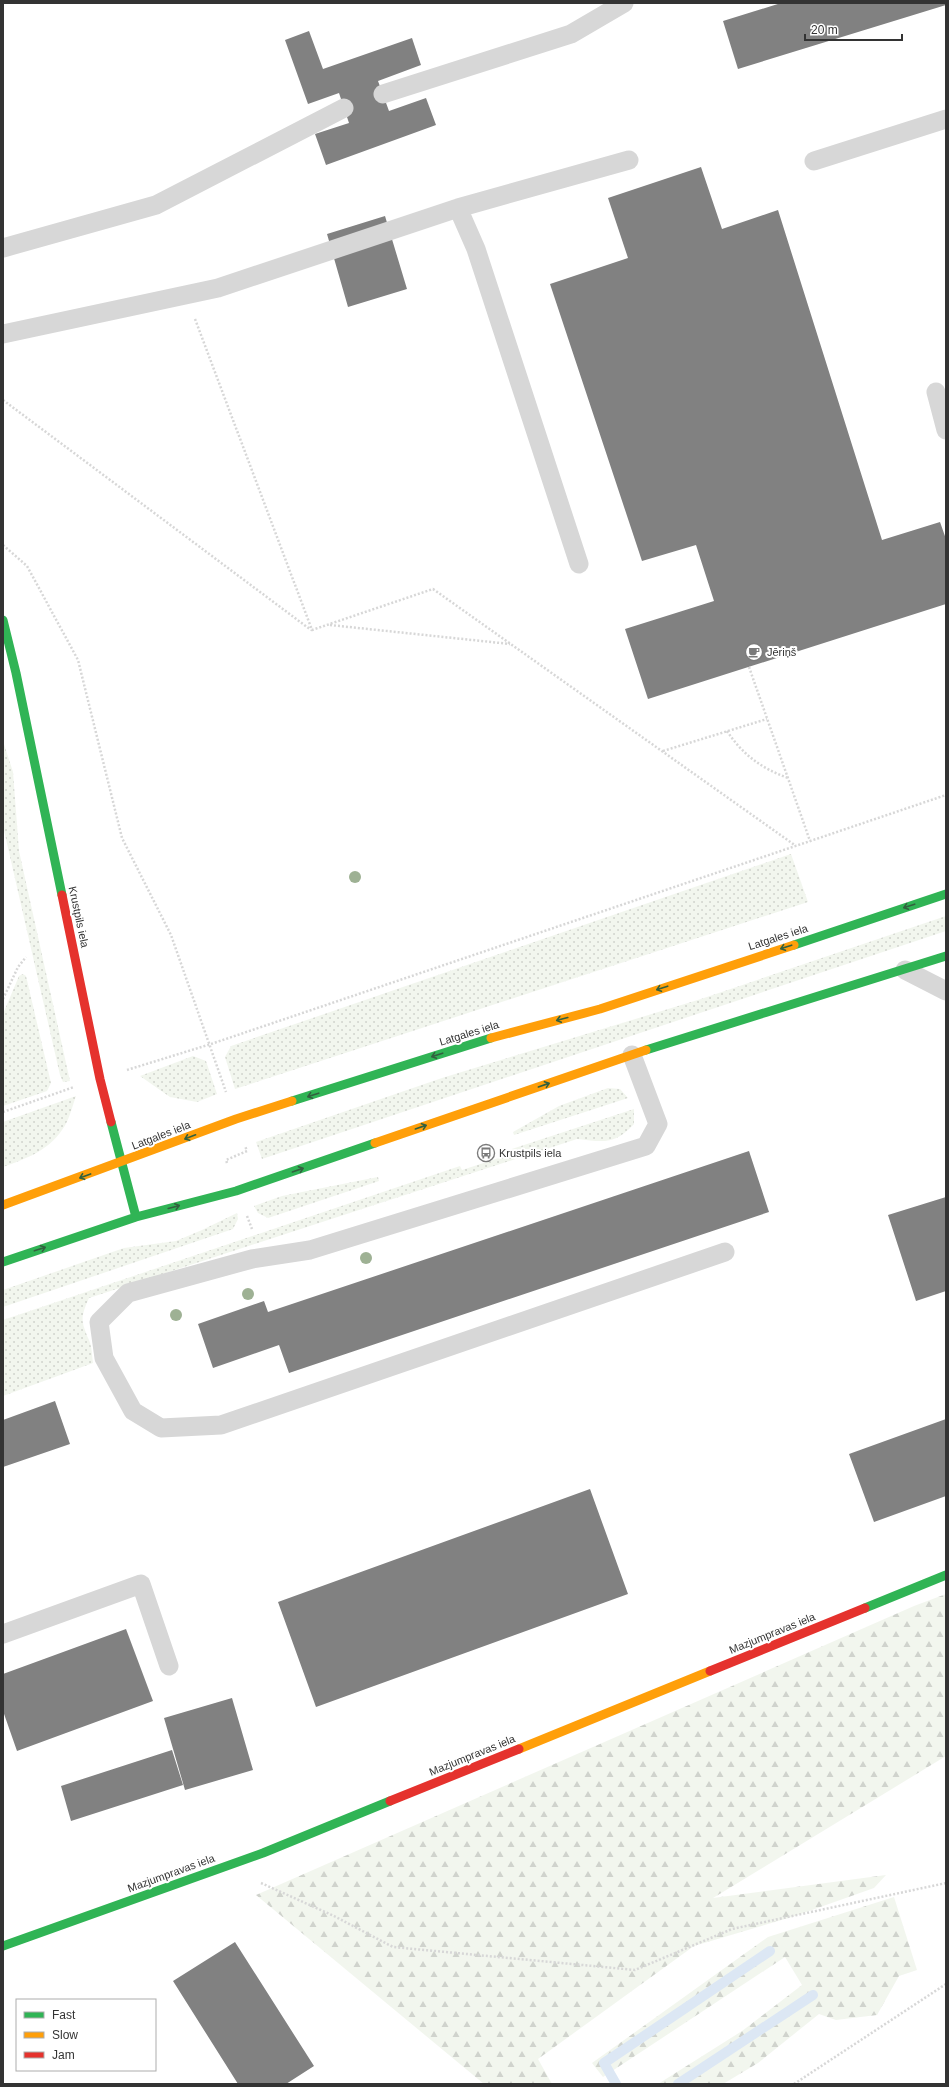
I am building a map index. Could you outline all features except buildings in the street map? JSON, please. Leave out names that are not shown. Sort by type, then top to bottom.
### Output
[{"type":"main road","name":"Krustpils iela","points":[[3,620],[10,674],[100,1079],[136,1217]]},
{"type":"main road","name":"Latgales iela","points":[[3,1205],[121,1163],[236,1119],[500,1035],[600,1009],[946,894]]},
{"type":"main road","points":[[3,1262],[136,1217],[236,1191],[632,1055],[946,956]]},
{"type":"main road","name":"Mazjumpravas iela","points":[[3,1946],[263,1853],[946,1575]]},
{"type":"lane","points":[[382,94],[571,34],[624,3]]},
{"type":"lane","points":[[3,248],[156,205],[344,108]]},
{"type":"lane","points":[[814,161],[946,119]]},
{"type":"lane","points":[[3,334],[218,288],[458,208],[629,160]]},
{"type":"lane","points":[[458,208],[476,249],[579,564]]},
{"type":"lane","points":[[936,392],[946,430]]},
{"type":"lane","points":[[905,970],[946,991]]},
{"type":"lane","points":[[632,1055],[658,1124],[646,1146],[310,1250],[252,1259],[128,1293],[99,1322],[104,1358],[133,1411],[161,1428],[221,1425],[725,1252]]},
{"type":"lane","points":[[3,1634],[141,1584],[169,1666]]},
{"type":"path","points":[[186,295],[312,630]]},
{"type":"path","points":[[3,400],[312,630]]},
{"type":"path","points":[[3,545],[27,566],[78,660],[122,838],[171,935],[211,1044],[226,1092]]},
{"type":"path","points":[[312,630],[433,589],[796,846]]},
{"type":"path","points":[[328,625],[510,644]]},
{"type":"path","points":[[749,667],[810,841]]},
{"type":"path","points":[[663,751],[767,718]]},
{"type":"path","points":[[727,731],[738,748],[752,761],[769,771],[788,778]]},
{"type":"path","points":[[3,1112],[100,1079],[211,1044],[946,795]]},
{"type":"path","points":[[3,999],[18,967],[26,957]]},
{"type":"path","points":[[228,1165],[226,1160],[248,1151],[245,1145]]},
{"type":"path","points":[[244,1210],[252,1229]]},
{"type":"path","points":[[224,1867],[334,1916],[393,1947],[635,1970],[732,1930],[946,1883]]},
{"type":"path","points":[[794,2084],[946,1984]]},
{"type":"green space","points":[[3,741],[13,772],[19,851],[70,1081],[63,1082],[60,1075],[3,826]]},
{"type":"green space","points":[[791,854],[808,902],[235,1089],[225,1057],[231,1046]]},
{"type":"green space","points":[[946,916],[946,931],[262,1159],[256,1142],[442,1078],[701,999]]},
{"type":"green space","points":[[23,974],[26,976],[51,1083],[47,1091],[3,1106],[3,1014],[19,976]]},
{"type":"green space","points":[[193,1056],[206,1061],[217,1094],[197,1102],[170,1097],[140,1076]]},
{"type":"green space","points":[[608,1088],[620,1089],[628,1098],[514,1135],[513,1132],[559,1106]]},
{"type":"green space","points":[[76,1096],[64,1126],[50,1144],[28,1157],[3,1167],[3,1122]]},
{"type":"green space","points":[[634,1109],[634,1124],[621,1136],[615,1139],[595,1141],[577,1139],[89,1298],[84,1310],[83,1324],[91,1346],[93,1363],[3,1396],[3,1320],[460,1166],[462,1170],[505,1156],[506,1151]]},
{"type":"green space","points":[[378,1177],[379,1181],[268,1218],[258,1213],[254,1206],[282,1196]]},
{"type":"green space","points":[[237,1213],[238,1219],[233,1229],[3,1307],[3,1290],[124,1248],[176,1241]]},
{"type":"green space","points":[[946,1594],[946,1756],[713,1898],[886,1875],[874,1888],[795,1916],[694,1946],[538,2059],[552,2084],[484,2084],[256,1895],[914,1606]]},
{"type":"green space","points":[[894,1897],[917,1970],[899,1976],[877,2015],[836,2020],[819,2014],[758,2063],[723,2084],[658,2084],[742,2031],[802,1985],[785,1957],[603,2077],[592,2063],[768,1937]]},
{"type":"waterway","points":[[616,2084],[604,2063],[770,1951]]},
{"type":"waterway","points":[[678,2084],[813,1995]]},
{"type":"traffic: fast","points":[[3,620],[16,673],[62,895]]},
{"type":"traffic: fast","points":[[794,945],[946,894]]},
{"type":"traffic: fast","points":[[646,1050],[946,956]]},
{"type":"traffic: fast","points":[[292,1101],[491,1038]]},
{"type":"traffic: fast","points":[[111,1122],[136,1217]]},
{"type":"traffic: fast","points":[[3,1262],[136,1217],[236,1191],[375,1143]]},
{"type":"traffic: fast","points":[[865,1608],[946,1575]]},
{"type":"traffic: fast","points":[[3,1946],[263,1853],[390,1801]]},
{"type":"traffic: slow","points":[[491,1038],[600,1009],[794,945]]},
{"type":"traffic: slow","points":[[375,1143],[646,1050]]},
{"type":"traffic: slow","points":[[3,1205],[236,1119],[292,1101]]},
{"type":"traffic: slow","points":[[519,1749],[710,1671]]},
{"type":"traffic: jam","points":[[62,895],[100,1079],[111,1122]]},
{"type":"traffic: jam","points":[[710,1671],[865,1608]]},
{"type":"traffic: jam","points":[[390,1801],[519,1749]]},
{"type":"place","name":"Jēriņš","points":[[754,652]]},
{"type":"place","name":"Krustpils iela","points":[[486,1153]]}]
